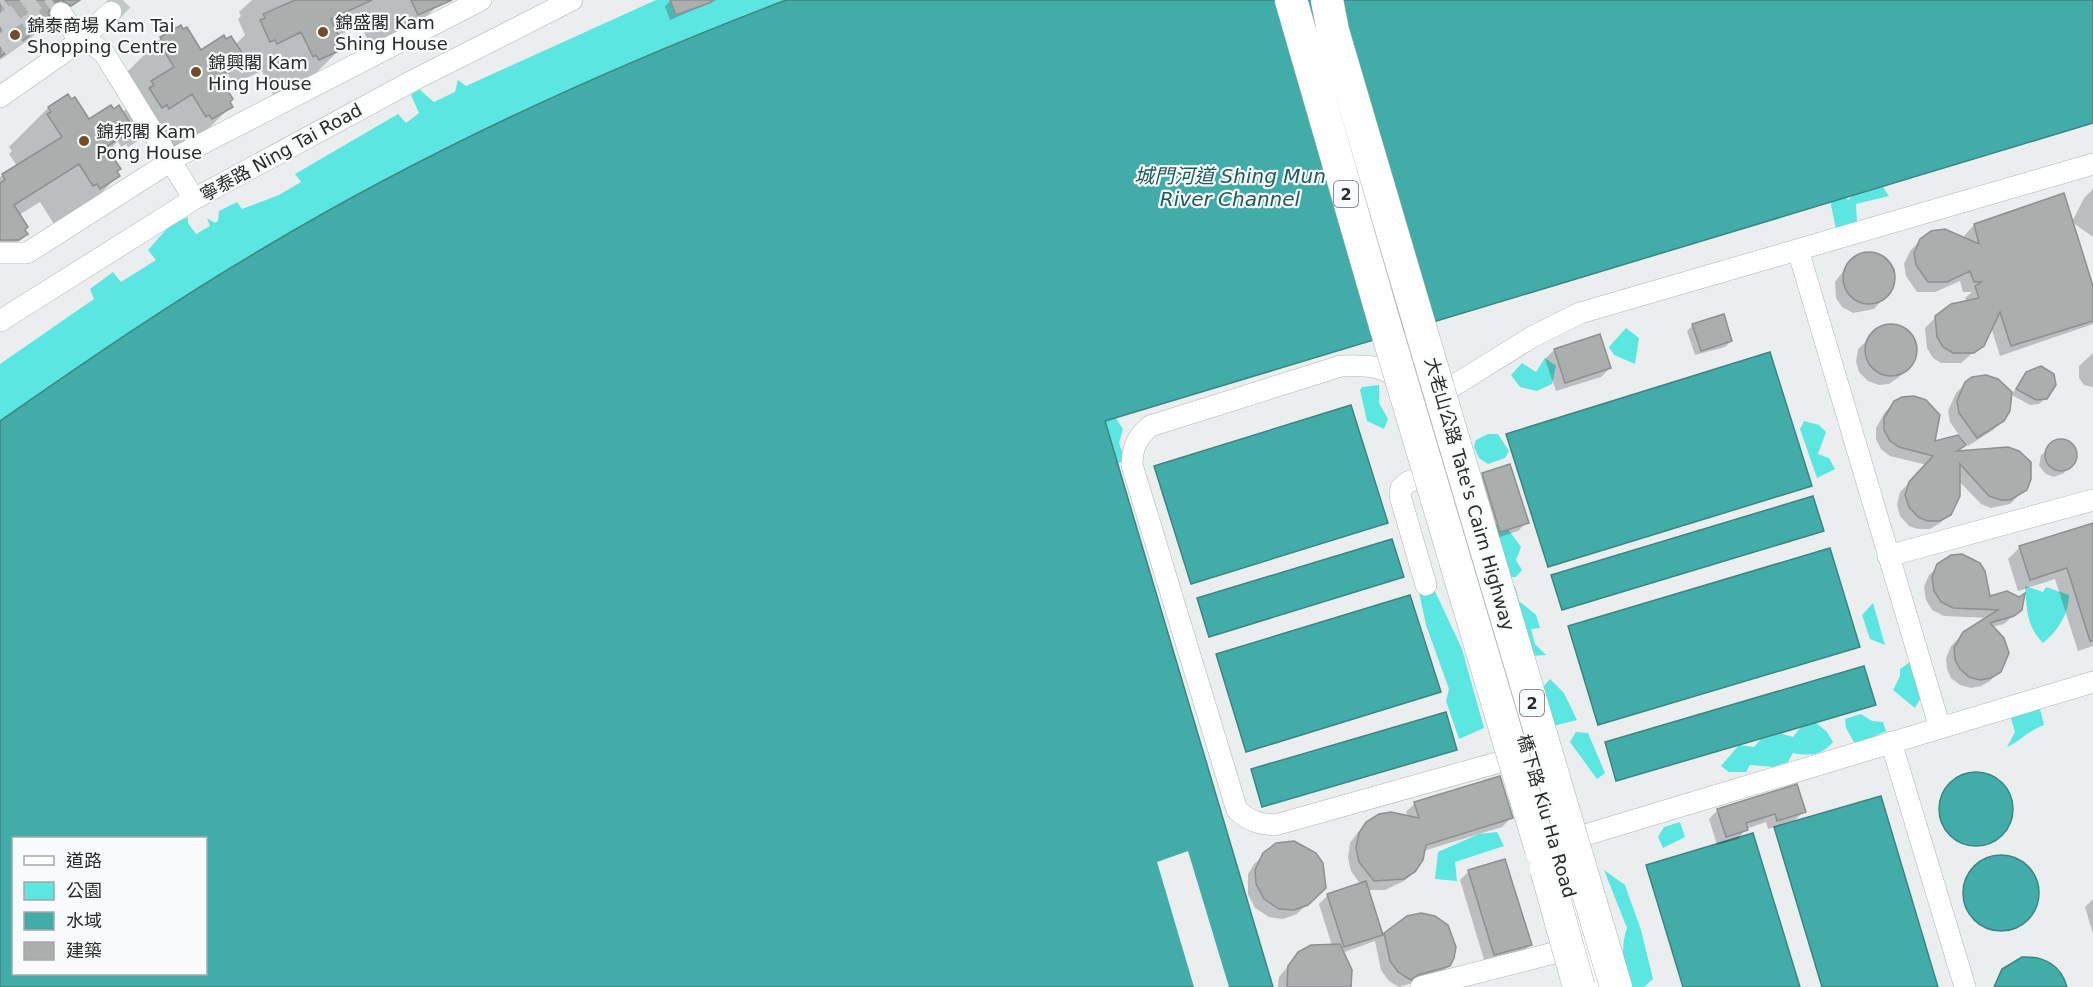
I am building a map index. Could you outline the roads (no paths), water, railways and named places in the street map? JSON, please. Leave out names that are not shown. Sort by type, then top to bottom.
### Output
[{"type":"highway","points":[[1283,0],[1303,47]]},
{"type":"highway","name":"大老山公路 Tate's Cairn Highway","points":[[1291,0],[1580,987]]},
{"type":"highway","name":"大老山公路 Tate's Cairn Highway","points":[[1327,0],[1346,73],[1616,987]]},
{"type":"highway","points":[[1344,0],[1346,73]]},
{"type":"street","points":[[0,253],[27,253],[170,161],[481,0]]},
{"type":"street","name":"寧泰路 Ning Tai Road","points":[[0,321],[194,199],[416,79],[572,0]]},
{"type":"street","points":[[3,88],[80,41],[111,12]]},
{"type":"street","points":[[61,13],[80,41],[92,44],[104,53],[194,199]]},
{"type":"street","points":[[1529,754],[1275,825],[1260,824],[1246,819],[1237,810],[1132,465],[1132,450],[1139,435],[1150,426],[1341,366],[1366,365],[1389,370],[1416,391],[1424,404],[1532,337],[1580,313],[2093,164]]},
{"type":"street","points":[[1798,250],[1940,728]]},
{"type":"street","name":"橋下路 Kiu Ha Road","points":[[1424,404],[1597,987]]},
{"type":"street","points":[[1425,585],[1400,496],[1401,488],[1408,482],[1444,470]]},
{"type":"street","points":[[1888,556],[2093,500]]},
{"type":"street","points":[[1555,844],[2093,682]]},
{"type":"street","points":[[1891,742],[1965,987]]},
{"type":"street","points":[[1421,987],[1584,945]]},
{"type":"water","name":"城門河道 Shing Mun River Channel","points":[[786,0],[2093,0],[2093,123],[1105,421],[1273,987],[0,987],[0,421],[162,311],[325,212],[453,144],[651,54]]},
{"type":"water","points":[[1770,352],[1812,486],[1548,567],[1506,434]]},
{"type":"water","points":[[1351,405],[1388,523],[1191,584],[1154,466]]},
{"type":"water","points":[[1813,496],[1824,531],[1562,610],[1551,575]]},
{"type":"water","points":[[1392,539],[1404,577],[1209,637],[1197,598]]},
{"type":"water","points":[[1830,548],[1860,647],[1598,725],[1568,626]]},
{"type":"water","points":[[1410,595],[1441,692],[1246,752],[1216,654]]},
{"type":"water","points":[[1864,666],[1876,705],[1616,781],[1605,742]]},
{"type":"water","points":[[1446,712],[1457,750],[1262,807],[1251,769]]},
{"type":"water","points":[[1969,772],[1983,772],[1997,778],[2007,788],[2013,802],[2013,816],[2007,830],[1997,840],[1983,846],[1969,846],[1955,840],[1945,830],[1939,816],[1939,802],[1945,788],[1955,778]]},
{"type":"water","points":[[1881,796],[1938,987],[1822,987],[1774,827]]},
{"type":"water","points":[[1753,833],[1800,987],[1683,987],[1646,865]]},
{"type":"water","points":[[2001,855],[2015,858],[2028,866],[2036,879],[2039,893],[2036,907],[2028,920],[2015,928],[2001,931],[1987,928],[1974,920],[1966,907],[1963,893],[1966,879],[1974,866],[1987,858]]},
{"type":"water","points":[[2022,957],[2037,958],[2050,963],[2061,973],[2067,987],[1994,987],[2002,969]]},
{"type":"tunnel","points":[[0,3],[4,0]]},
{"type":"tunnel","points":[[0,26],[36,0]]},
{"type":"tunnel","points":[[111,12],[123,0]]},
{"type":"tunnel","points":[[0,46],[56,6]]},
{"type":"place","name":"錦盛閣 Kam Shing House","points":[[323,32]]},
{"type":"place","name":"錦泰商場 Kam Tai Shopping Centre","points":[[15,35]]},
{"type":"place","name":"錦興閣 Kam Hing House","points":[[196,72]]},
{"type":"place","name":"錦邦閣 Kam Pong House","points":[[84,141]]}]
